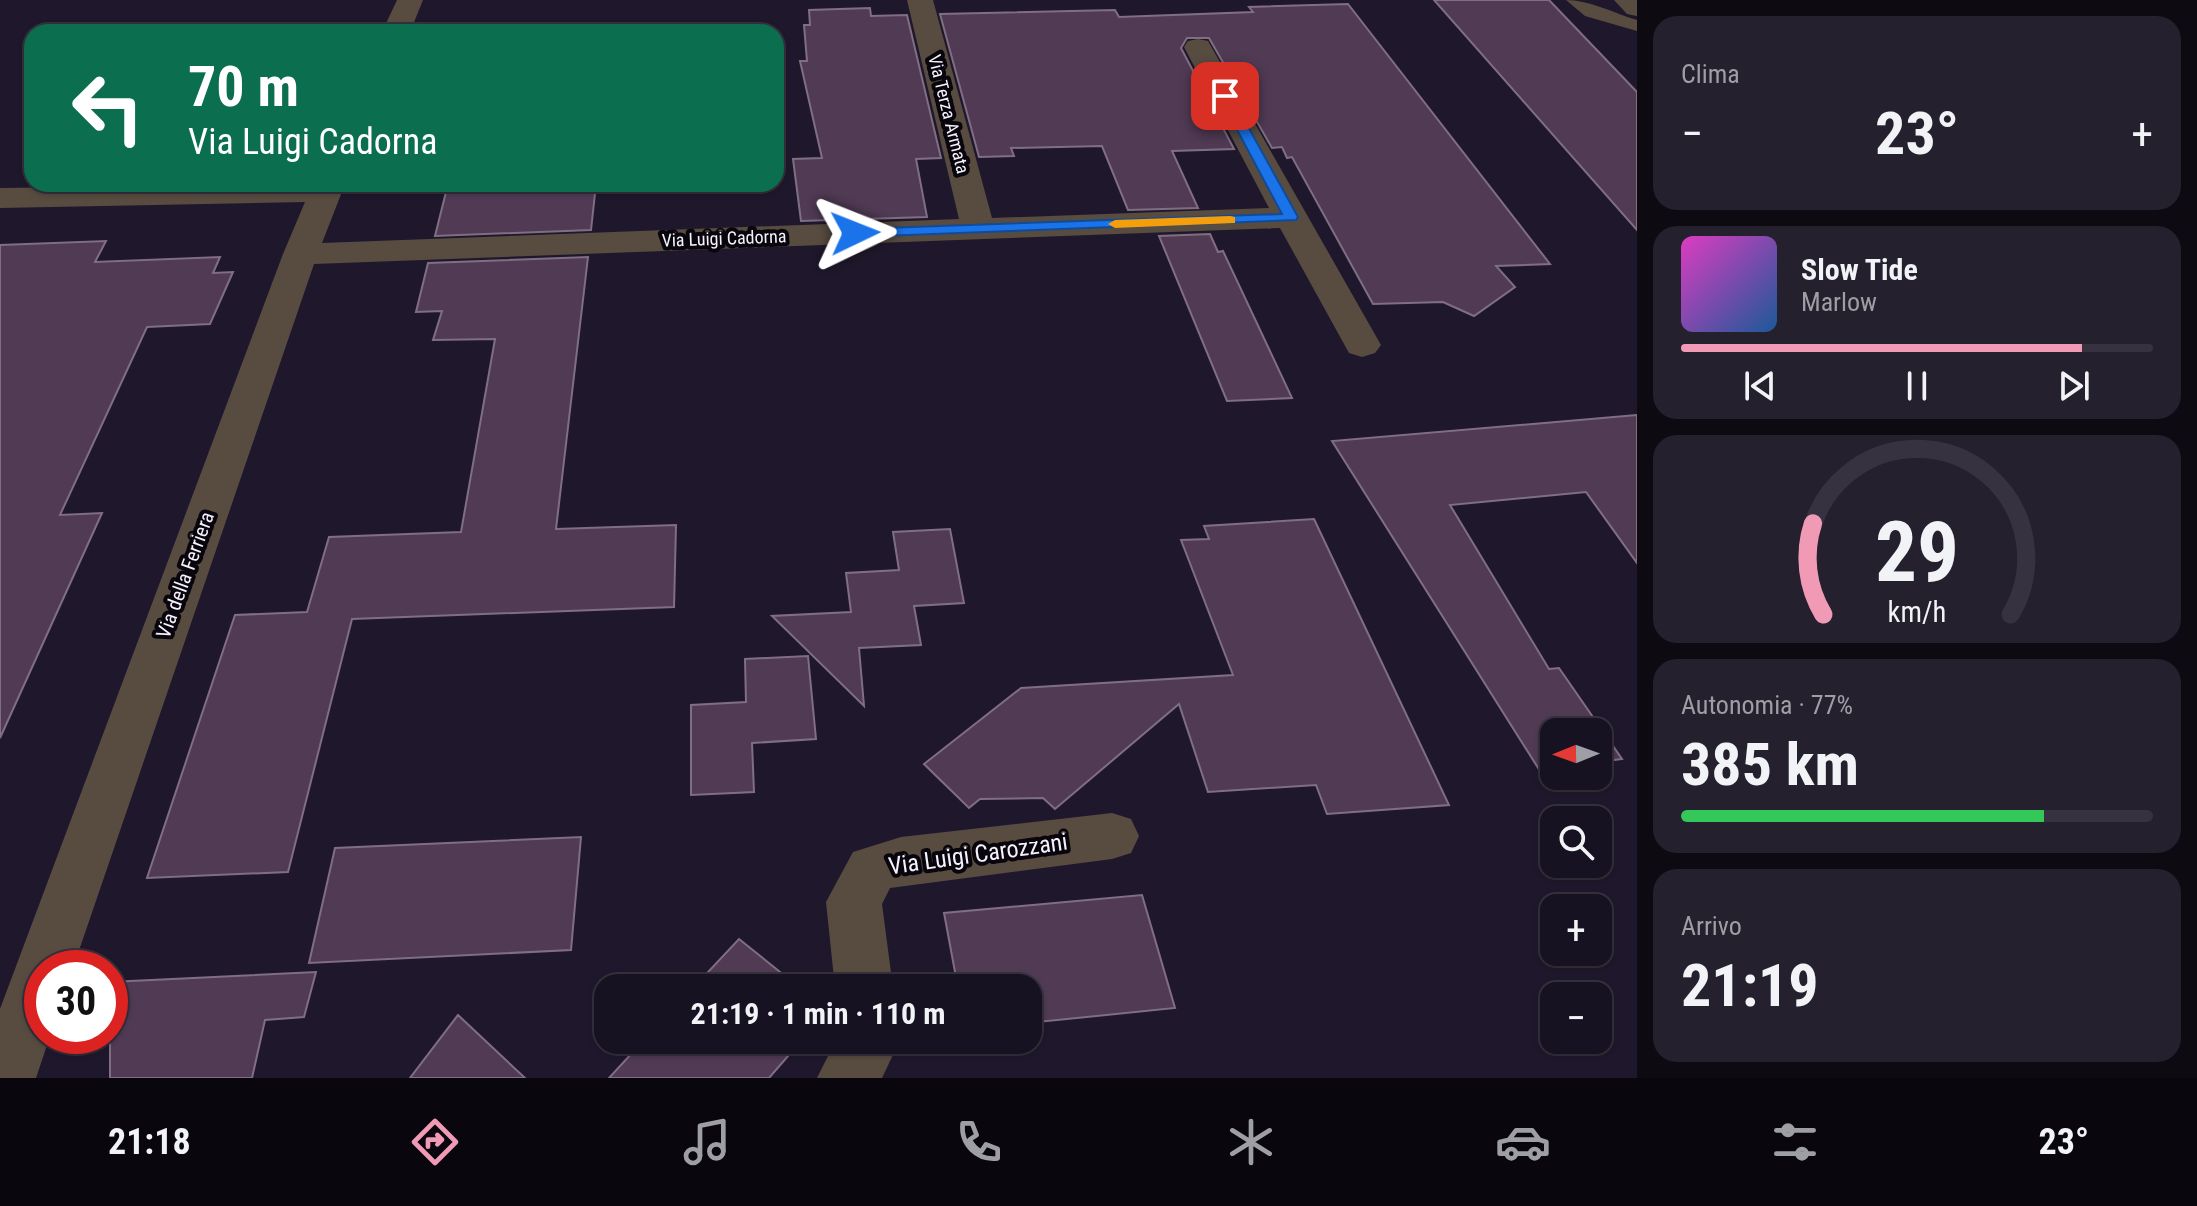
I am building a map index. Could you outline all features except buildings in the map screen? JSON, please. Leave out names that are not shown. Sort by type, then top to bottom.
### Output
[{"type":"street","points":[[400,24],[410,0]]},
{"type":"street","name":"Via Terza Armata","points":[[920,0],[978,228]]},
{"type":"street","points":[[1627,0],[1637,8]]},
{"type":"street","points":[[1198,47],[1362,345]]},
{"type":"street","points":[[0,198],[196,192]]},
{"type":"street","name":"Via della Ferriera","points":[[50,950],[300,254],[325,192]]},
{"type":"street","name":"Via Luigi Cadorna","points":[[300,254],[1291,217]]},
{"type":"street","name":"Via Luigi Carozzani","points":[[862,974],[854,902],[872,869],[901,861],[1112,836]]},
{"type":"street","points":[[5,1078],[24,1025]]},
{"type":"street","points":[[848,1078],[862,1054]]},
{"type":"lane","points":[[1575,0],[1591,12],[1637,26]]},
{"type":"slow traffic","points":[[1115,224],[1230,220]]},
{"type":"route","points":[[855,233],[1291,217],[1225,96]]}]
